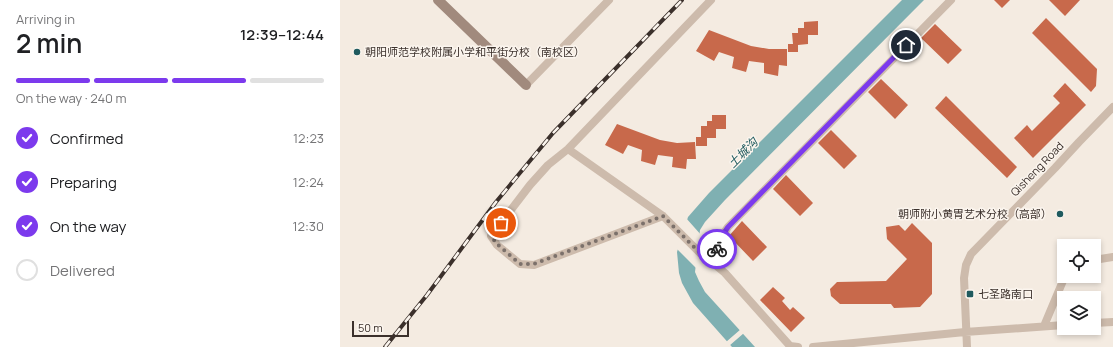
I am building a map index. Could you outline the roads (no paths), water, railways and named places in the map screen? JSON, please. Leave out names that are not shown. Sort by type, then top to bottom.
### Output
[{"type":"street","points":[[438,0],[526,85],[608,0]]},
{"type":"street","points":[[663,216],[534,264],[520,264],[497,244],[491,236],[530,185],[548,165],[568,149],[711,0]]},
{"type":"street","points":[[710,262],[720,239],[728,227],[951,0]]},
{"type":"street","name":"Qisheng Road","points":[[966,339],[964,278],[966,265],[970,254],[1113,107]]},
{"type":"street","points":[[568,149],[663,216],[675,230],[710,262],[725,273],[790,346],[798,347]]},
{"type":"street","points":[[1101,259],[1113,257]]},
{"type":"street","points":[[1044,326],[1062,283]]},
{"type":"street","points":[[1101,323],[1113,322]]},
{"type":"street","points":[[813,347],[966,339],[1044,326],[1057,325]]},
{"type":"water","points":[[902,0],[924,0],[725,200],[705,222],[700,230],[695,272],[699,281],[705,292],[755,347],[732,347],[693,303],[682,283],[679,273],[677,252],[688,217],[709,193]]},
{"type":"railway","points":[[385,347],[427,295],[496,202],[553,133],[682,0]]},
{"type":"place","name":"朝阳师范学校附属小学和平街分校（南校区）","points":[[357,52]]},
{"type":"place","name":"朝师附小黄胄艺术分校（高部）","points":[[1060,214]]},
{"type":"place","name":"七圣路南口","points":[[970,294]]},
{"type":"water label","name":"土城沟","points":[[743,153]]}]
